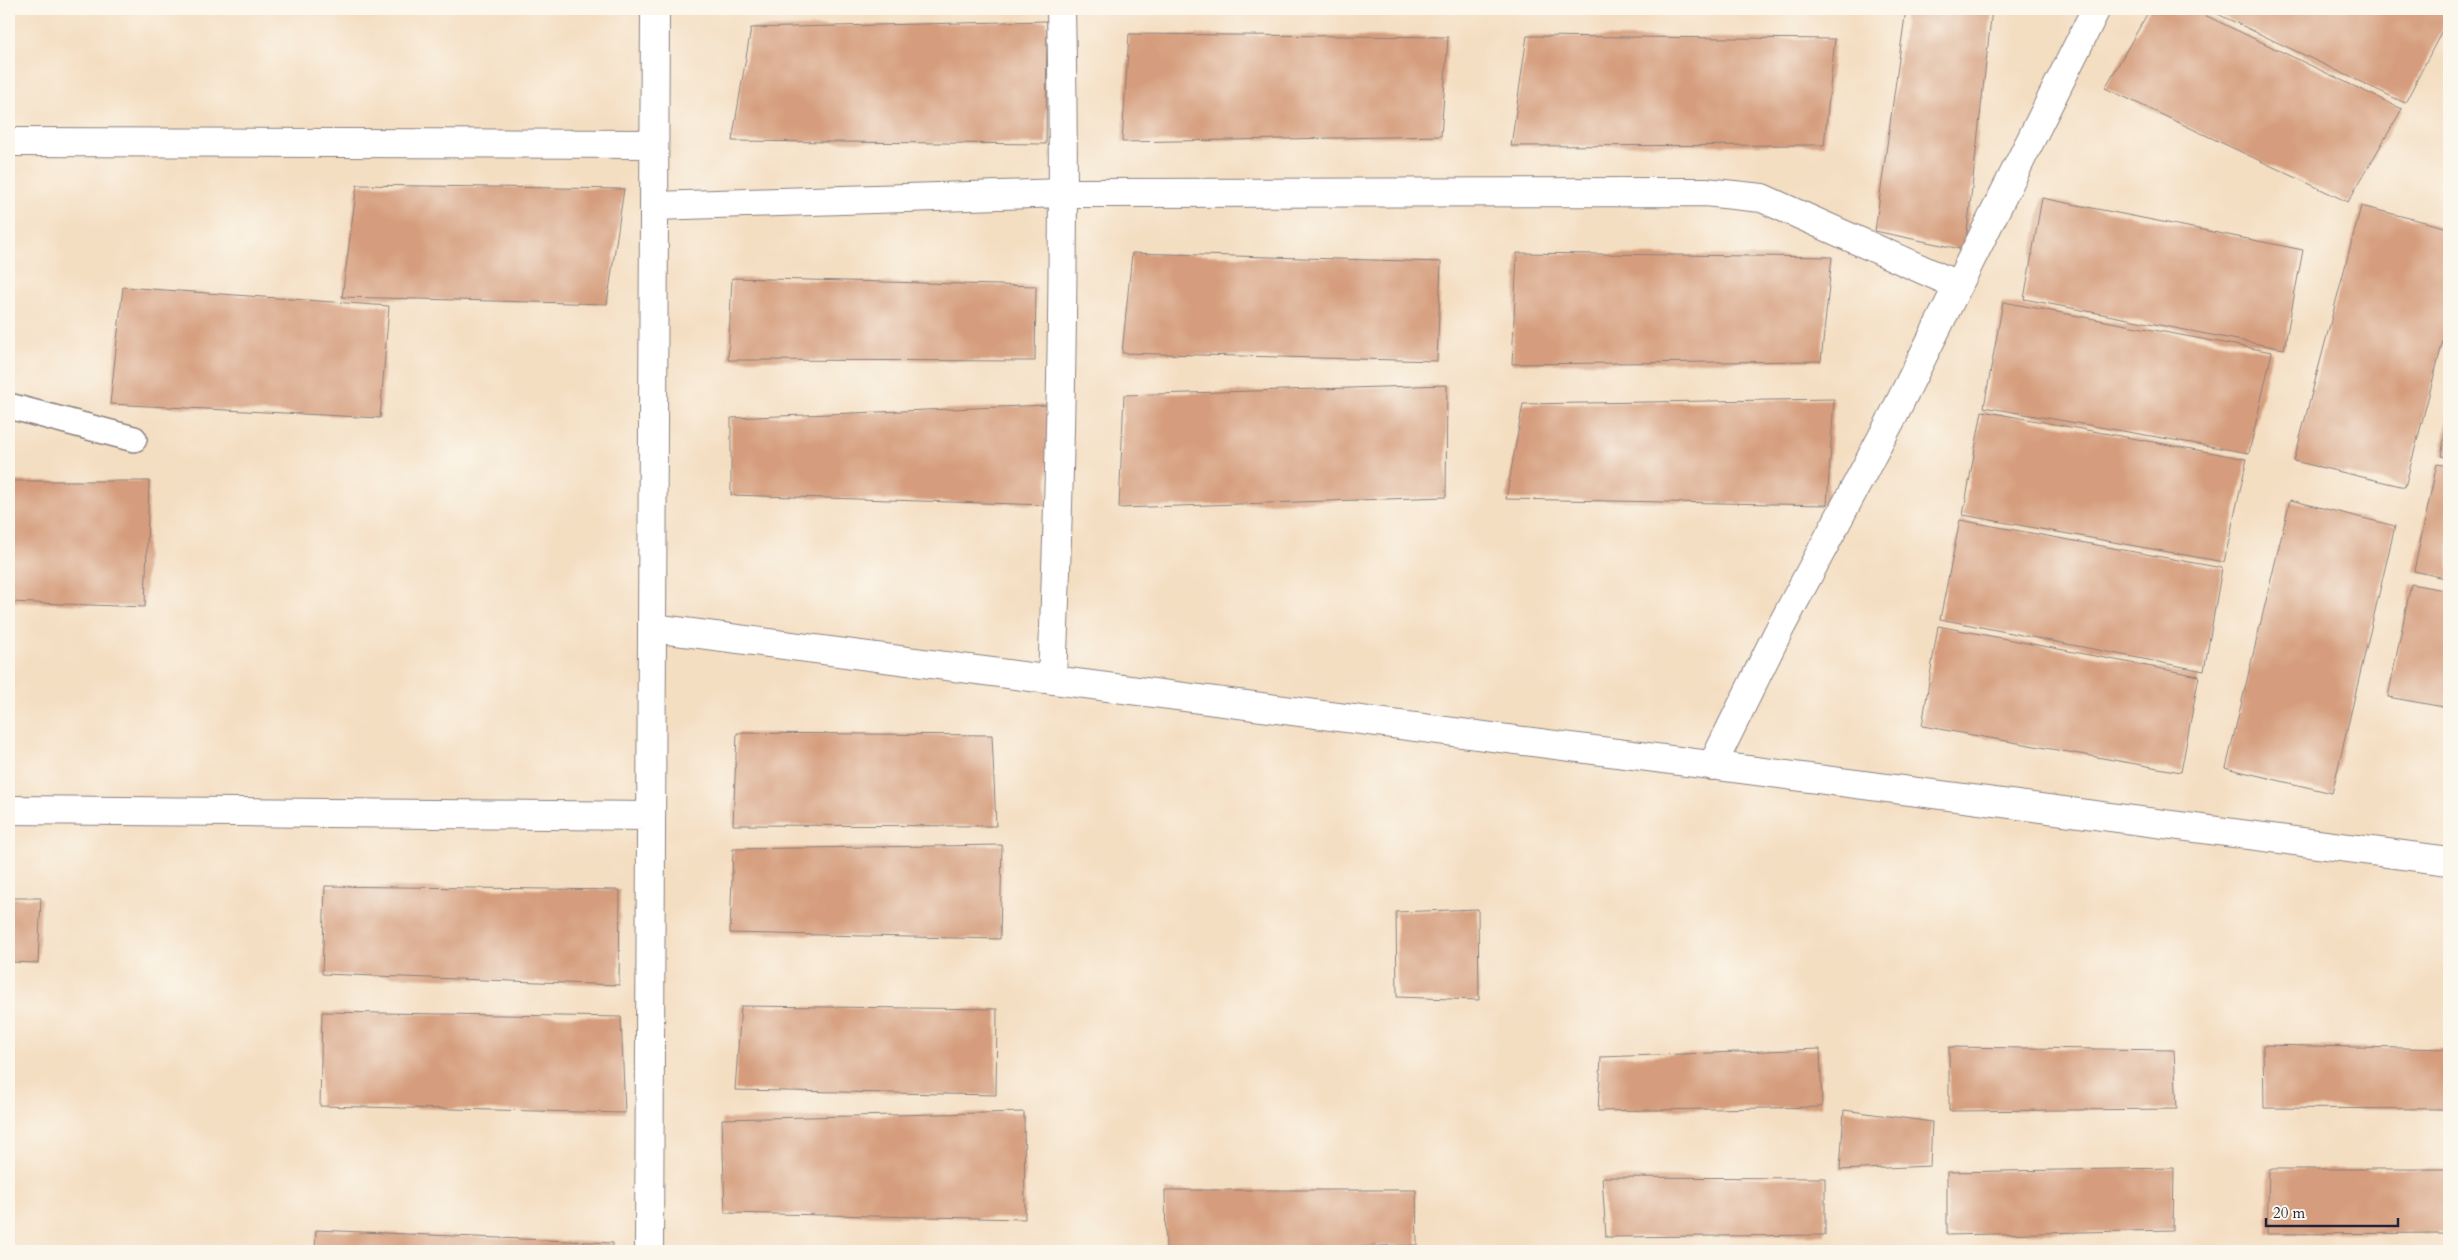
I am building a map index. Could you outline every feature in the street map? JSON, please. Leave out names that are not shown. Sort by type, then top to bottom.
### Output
[{"type":"street","points":[[649,1251],[655,9]]},
{"type":"street","points":[[1052,680],[1058,536],[1063,193],[1061,9]]},
{"type":"street","points":[[1712,766],[1777,634],[1890,422],[2096,9]]},
{"type":"street","points":[[9,142],[654,144]]},
{"type":"street","points":[[655,206],[1063,193],[1705,192],[1762,198],[1958,285]]},
{"type":"street","points":[[653,628],[2449,860]]},
{"type":"street","points":[[9,810],[650,816]]},
{"type":"lane","points":[[9,406],[134,440]]},
{"type":"building","points":[[1906,9],[1992,9],[1965,250],[1875,231]]},
{"type":"building","points":[[2150,9],[2192,9],[2402,109],[2348,202],[2105,88]]},
{"type":"building","points":[[2207,9],[2449,9],[2449,17],[2405,103]]},
{"type":"building","points":[[1047,21],[1046,144],[732,141],[751,28]]},
{"type":"building","points":[[1129,34],[1448,37],[1441,136],[1122,142]]},
{"type":"building","points":[[1527,36],[1835,39],[1824,145],[1511,146]]},
{"type":"building","points":[[357,185],[624,189],[607,304],[342,297]]},
{"type":"building","points":[[2042,198],[2303,250],[2284,349],[2024,299]]},
{"type":"building","points":[[2361,206],[2449,228],[2449,318],[2405,487],[2294,461]]},
{"type":"building","points":[[1132,253],[1441,262],[1437,361],[1122,353]]},
{"type":"building","points":[[1517,253],[1832,257],[1821,361],[1512,364]]},
{"type":"building","points":[[732,278],[1036,286],[1035,361],[728,360]]},
{"type":"building","points":[[123,287],[389,306],[380,418],[110,404]]},
{"type":"building","points":[[2003,302],[2272,352],[2249,453],[1984,407]]},
{"type":"building","points":[[1447,385],[1446,497],[1119,508],[1124,395]]},
{"type":"building","points":[[1834,399],[1827,505],[1506,499],[1523,404]]},
{"type":"building","points":[[1048,405],[1047,505],[731,495],[731,418]]},
{"type":"building","points":[[1982,411],[2247,459],[2224,562],[1963,515]]},
{"type":"building","points":[[2449,418],[2449,458],[2441,456]]},
{"type":"building","points":[[2437,464],[2449,466],[2449,579],[2414,571]]},
{"type":"building","points":[[9,481],[149,481],[145,607],[9,602]]},
{"type":"building","points":[[2290,500],[2395,526],[2332,793],[2226,768]]},
{"type":"building","points":[[1960,520],[2222,568],[2204,671],[1940,619]]},
{"type":"building","points":[[2411,584],[2449,591],[2449,708],[2388,697]]},
{"type":"building","points":[[1938,626],[2199,676],[2181,772],[1922,726]]},
{"type":"building","points":[[737,733],[992,735],[996,826],[733,825]]},
{"type":"building","points":[[1002,845],[1000,939],[730,933],[733,849]]},
{"type":"building","points":[[325,886],[620,890],[619,985],[322,974]]},
{"type":"building","points":[[9,898],[41,898],[38,963],[9,962]]},
{"type":"building","points":[[1478,909],[1479,1000],[1397,997],[1396,912]]},
{"type":"building","points":[[741,1006],[997,1009],[996,1095],[735,1090]]},
{"type":"building","points":[[322,1012],[621,1017],[625,1113],[320,1106]]},
{"type":"building","points":[[2263,1045],[2449,1049],[2449,1109],[2264,1108]]},
{"type":"building","points":[[1949,1047],[2174,1050],[2177,1109],[1949,1111]]},
{"type":"building","points":[[1820,1049],[1822,1107],[1598,1111],[1601,1057]]},
{"type":"building","points":[[1844,1110],[1932,1122],[1930,1166],[1840,1170]]},
{"type":"building","points":[[1024,1112],[1025,1219],[725,1213],[722,1119]]},
{"type":"building","points":[[2174,1168],[2173,1230],[1947,1235],[1947,1172]]},
{"type":"building","points":[[2269,1169],[2449,1169],[2449,1233],[2267,1234]]},
{"type":"building","points":[[1602,1177],[1825,1178],[1825,1235],[1606,1237]]},
{"type":"building","points":[[1165,1190],[1416,1190],[1417,1245],[1166,1251]]},
{"type":"building","points":[[316,1230],[613,1243],[613,1251],[315,1251]]}]
